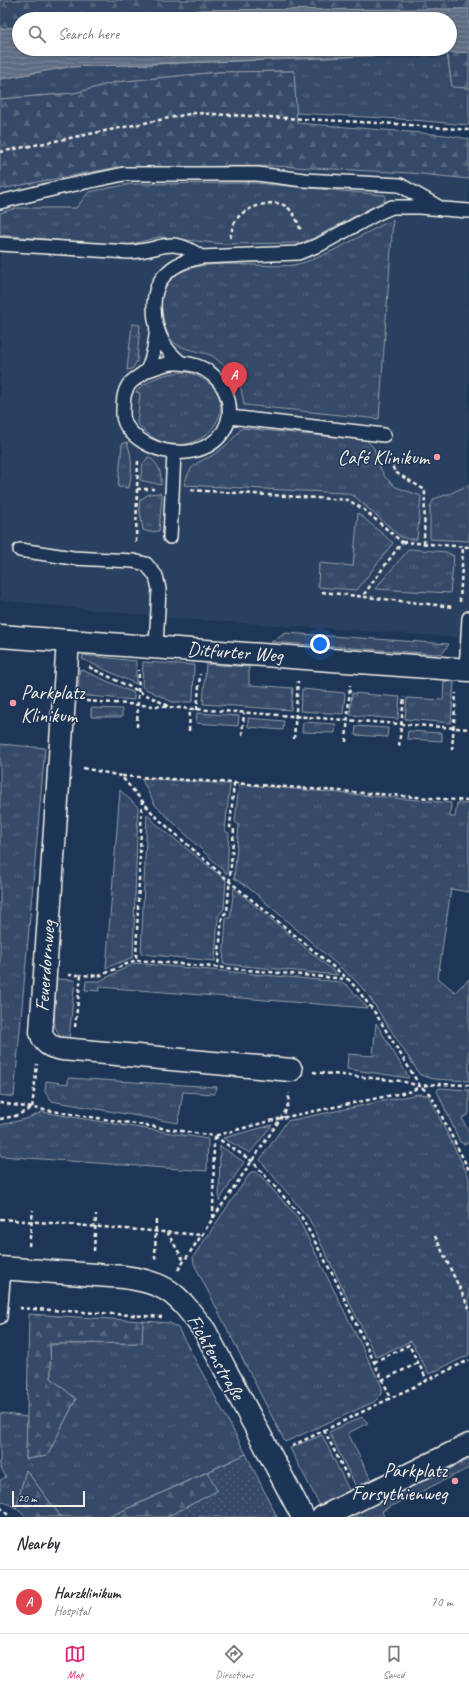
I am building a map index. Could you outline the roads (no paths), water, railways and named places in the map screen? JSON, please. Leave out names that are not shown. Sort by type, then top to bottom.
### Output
[{"type":"street","name":"Ditfurter Weg","points":[[0,636],[67,648],[148,646],[464,669]]},
{"type":"street","name":"Feuerdornweg","points":[[67,648],[41,1032],[42,1039],[54,1048],[291,1070]]},
{"type":"street","name":"Fichtenstraße","points":[[2,1269],[139,1280],[166,1288],[185,1305],[205,1331],[270,1457],[303,1517]]},
{"type":"street","points":[[322,1517],[469,1446]]},
{"type":"lane","points":[[0,202],[124,174],[257,174],[304,180],[400,185],[442,209]]},
{"type":"lane","points":[[146,371],[154,348],[157,326],[155,302],[156,291],[166,273],[188,260],[201,257],[298,253],[319,245],[392,207],[469,211]]},
{"type":"lane","points":[[0,244],[129,252],[149,250],[173,244],[181,245],[190,249],[201,257]]},
{"type":"lane","points":[[157,326],[164,345],[180,362]]},
{"type":"lane","points":[[180,362],[206,370],[220,380],[229,402],[230,417],[223,432],[208,445],[190,452],[174,453],[157,449],[141,440],[124,424],[124,396],[128,384],[146,371],[166,364],[180,362]]},
{"type":"lane","points":[[230,417],[384,435]]},
{"type":"lane","points":[[170,537],[174,453]]},
{"type":"lane","points":[[20,550],[73,558],[133,561],[146,564],[154,573],[159,589],[148,646]]},
{"type":"lane","points":[[464,669],[469,618]]},
{"type":"lane","points":[[0,1312],[2,1269]]},
{"type":"place","name":"Harzklinikum","points":[[234,395]]},
{"type":"place","name":"Café Klinikum","points":[[437,457]]},
{"type":"place","name":"Parkplatz Klinikum","points":[[13,703]]},
{"type":"place","name":"Parkplatz Forsythienweg","points":[[455,1481]]}]
